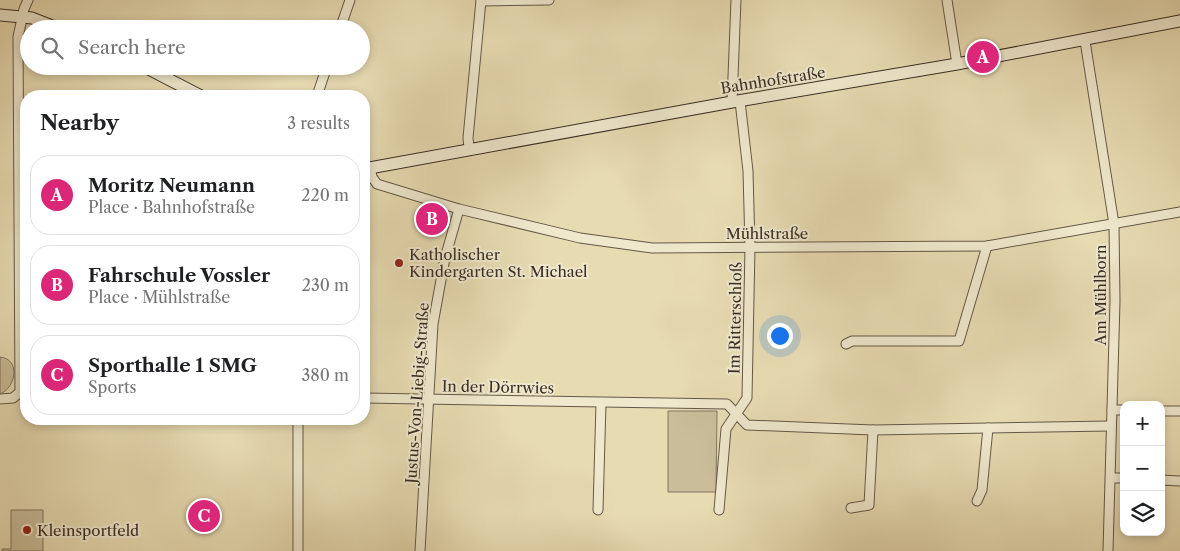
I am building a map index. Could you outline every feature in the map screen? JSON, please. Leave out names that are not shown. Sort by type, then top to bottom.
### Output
[{"type":"street","points":[[21,20],[28,0]]},
{"type":"street","points":[[343,20],[350,0]]},
{"type":"street","points":[[469,148],[468,138],[481,0],[549,0]]},
{"type":"street","name":"Im Ritterschloß","points":[[736,0],[736,101],[748,171],[750,247],[747,398],[737,415]]},
{"type":"street","points":[[947,0],[957,64]]},
{"type":"street","points":[[0,15],[22,16],[34,20]]},
{"type":"street","name":"Bahnhofstraße","points":[[370,166],[957,64],[1085,41],[1180,21]]},
{"type":"street","points":[[0,399],[14,398],[20,392],[18,37],[20,26]]},
{"type":"street","name":"Am Mühlborn","points":[[1085,41],[1114,224],[1115,301],[1108,551]]},
{"type":"street","points":[[160,75],[189,90]]},
{"type":"street","points":[[319,90],[324,75]]},
{"type":"street","name":"Mühlstraße","points":[[370,174],[377,184],[459,209],[580,238],[652,248],[987,246],[1180,212]]},
{"type":"street","name":"Justus-Von-Liebig-Straße","points":[[420,551],[433,324],[445,258],[459,209]]},
{"type":"street","points":[[846,344],[852,341],[959,341],[987,246]]},
{"type":"street","name":"In der Dörrwies","points":[[370,398],[727,404],[747,425],[873,430],[1110,426]]},
{"type":"street","points":[[598,510],[601,403]]},
{"type":"street","points":[[1112,410],[1120,410]]},
{"type":"street","points":[[1165,410],[1180,411]]},
{"type":"street","points":[[719,510],[726,429],[737,415]]},
{"type":"street","points":[[298,425],[298,551]]},
{"type":"street","points":[[977,501],[982,490],[988,428]]},
{"type":"street","points":[[851,508],[868,505],[873,430]]},
{"type":"street","points":[[1110,478],[1120,478]]},
{"type":"street","points":[[1165,480],[1180,481]]},
{"type":"shaded area","points":[[0,357],[7,359],[11,363],[14,374],[10,386],[0,394]]},
{"type":"shaded area","points":[[668,411],[717,411],[716,492],[668,492]]},
{"type":"shaded area","name":"Kleinsportfeld","points":[[11,510],[43,510],[43,551],[2,551],[2,549],[11,549]]},
{"type":"place","name":"Moritz Neumann","points":[[983,57]]},
{"type":"place","name":"Fahrschule Vossler","points":[[432,219]]},
{"type":"place","name":"Katholischer Kindergarten St. Michael","points":[[399,263]]},
{"type":"place","name":"Sporthalle 1 SMG","points":[[204,516]]},
{"type":"place","name":"Kleinsportfeld","points":[[27,530]]}]
